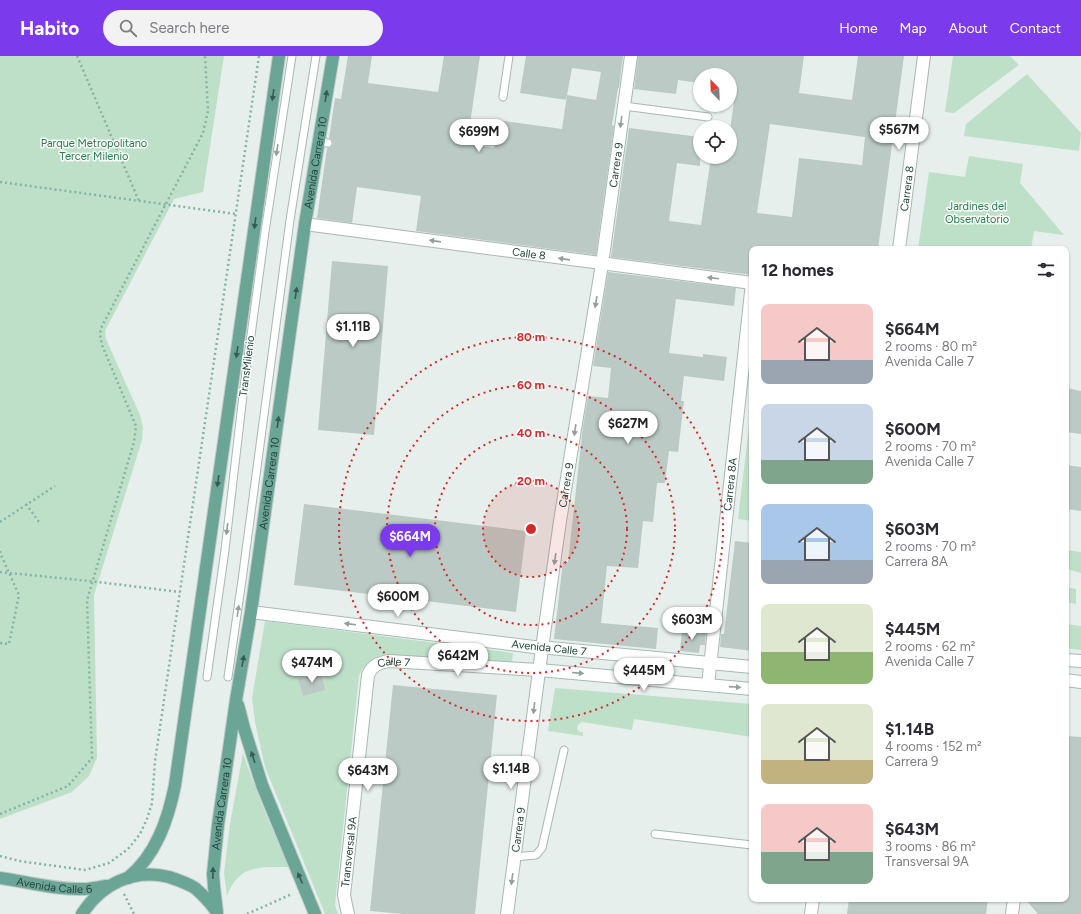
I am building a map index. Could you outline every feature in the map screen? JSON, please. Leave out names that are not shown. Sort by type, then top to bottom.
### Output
[{"type":"main road","points":[[128,878],[137,870],[149,855],[161,833],[170,808],[175,785],[279,56]]},
{"type":"main road","name":"Avenida Carrera 10","points":[[217,913],[214,887],[214,856],[236,700],[251,612],[306,224],[323,143],[333,56]]},
{"type":"main road","points":[[236,700],[262,785],[315,914]]},
{"type":"main road","points":[[82,914],[97,895],[109,886],[128,878],[145,875],[162,875],[179,880],[194,888],[207,899],[217,913]]},
{"type":"main road","name":"Avenida Calle 6","points":[[0,878],[74,889],[109,886]]},
{"type":"street","name":"Carrera 9","points":[[507,914],[539,670],[546,648],[560,521],[602,264],[631,56]]},
{"type":"street","name":"Carrera 8","points":[[899,246],[924,56]]},
{"type":"street","name":"Calle 8","points":[[306,224],[749,283]]},
{"type":"street","name":"Carrera 8A","points":[[708,685],[749,310]]},
{"type":"street","name":"Avenida Calle 7","points":[[251,612],[546,648],[749,667]]},
{"type":"street","points":[[1069,660],[1081,661]]},
{"type":"street","name":"Calle 7","points":[[370,669],[375,665],[390,661],[539,670]]},
{"type":"street","name":"Transversal 9A","points":[[348,914],[344,895],[368,675],[370,669]]},
{"type":"street","name":"Avenida Calle 7","points":[[539,670],[749,688]]},
{"type":"street","points":[[1069,680],[1081,682]]},
{"type":"street","points":[[811,914],[813,902]]},
{"type":"street","points":[[1012,914],[1014,902]]},
{"type":"lane","name":"TransMilenio","points":[[207,677],[225,550],[244,387],[264,240],[292,56]]},
{"type":"lane","points":[[228,677],[290,220],[316,56]]},
{"type":"lane","points":[[503,97],[509,56]]},
{"type":"lane","points":[[624,106],[708,117]]},
{"type":"lane","points":[[514,857],[536,855],[542,848],[564,750]]},
{"type":"lane","points":[[655,834],[749,845]]},
{"type":"path","points":[[77,56],[139,201]]},
{"type":"path","points":[[0,814],[68,786],[92,758],[87,600],[134,442],[136,426],[102,345],[100,334],[101,328],[203,133],[208,111],[205,56]]},
{"type":"path","points":[[0,856],[85,870],[109,863],[128,849],[140,834],[147,819],[152,803],[155,761],[259,56]]},
{"type":"path","points":[[0,182],[236,214]]},
{"type":"path","points":[[0,522],[55,486]]},
{"type":"path","points":[[26,504],[39,522]]},
{"type":"path","points":[[0,551],[19,595],[9,644],[0,642]]},
{"type":"path","points":[[0,572],[180,592]]},
{"type":"path","points":[[109,863],[112,869]]},
{"type":"path","points":[[247,914],[304,888]]},
{"type":"path","points":[[124,894],[134,914]]},
{"type":"green space","name":"Parque Metropolitano Tercer Milenio","points":[[0,56],[224,56],[203,192],[174,199],[105,331],[106,339],[140,415],[143,427],[142,440],[94,595],[97,758],[89,776],[72,792],[0,819]]},
{"type":"green space","points":[[953,56],[1010,56],[1019,65],[954,113],[945,112]]},
{"type":"green space","points":[[1027,74],[1081,133],[1079,151],[964,136],[966,124]]},
{"type":"green space","name":"Jardines del Observatorio","points":[[969,156],[1023,164],[1020,183],[1064,235],[1034,231],[1032,246],[918,246],[929,172],[965,177]]},
{"type":"green space","points":[[749,426],[749,521],[738,519]]},
{"type":"green space","points":[[1069,550],[1081,552],[1081,573],[1069,570]]},
{"type":"green space","points":[[1069,588],[1076,589],[1076,604],[1069,603]]},
{"type":"green space","points":[[265,621],[513,653],[512,662],[396,656],[383,657],[370,661],[362,669],[359,676],[335,905],[338,914],[325,914],[265,767],[255,722],[252,698]]},
{"type":"green space","points":[[1069,624],[1081,626],[1081,650],[1069,648]]},
{"type":"green space","points":[[555,688],[749,704],[749,737],[634,719],[632,730],[582,722],[578,725],[577,729],[580,732],[583,732],[583,736],[548,731]]},
{"type":"green space","points":[[243,753],[264,810],[289,867],[260,868],[244,873],[232,886],[227,896],[224,873],[230,824]]},
{"type":"building","points":[[348,56],[372,56],[368,83],[438,92],[444,56],[480,56],[467,144],[494,148],[498,120],[562,129],[566,100],[520,93],[526,56],[623,56],[612,125],[614,126],[596,255],[416,231],[421,196],[357,187],[352,223],[317,218],[327,148],[333,144],[329,138],[335,98],[341,99]],"holes":[[[572,68],[601,72],[596,100],[567,95]]]},
{"type":"building","points":[[638,56],[804,56],[799,93],[852,100],[858,56],[904,56],[878,246],[749,246],[749,275],[611,257],[629,128],[693,136],[693,164],[700,164],[700,166],[677,163],[669,221],[701,225],[710,164],[737,164],[737,120],[731,120],[733,112],[737,112],[737,68],[693,68],[693,82],[678,80],[676,94],[634,89]],"holes":[[[770,124],[865,137],[862,165],[799,158],[792,217],[757,213]]]},
{"type":"building","points":[[332,261],[388,266],[374,435],[318,430]]},
{"type":"building","points":[[608,272],[736,288],[734,306],[676,299],[669,353],[703,357],[703,354],[727,357],[724,381],[684,376],[681,401],[684,401],[678,452],[669,451],[665,483],[657,483],[653,522],[643,521],[638,568],[607,566],[601,623],[658,628],[656,649],[554,639],[563,561],[568,562],[583,426],[588,396],[608,398],[611,368],[593,366]]},
{"type":"building","points":[[1069,389],[1081,391],[1081,434],[1069,432]]},
{"type":"building","points":[[1069,465],[1081,467],[1081,511],[1069,509]]},
{"type":"building","points":[[304,504],[526,531],[516,612],[294,585]]},
{"type":"building","points":[[735,541],[749,543],[749,651],[720,647],[721,634],[724,634]]},
{"type":"building","points":[[682,630],[706,632],[705,645],[700,645],[699,653],[680,651]]},
{"type":"building","points":[[321,673],[325,690],[303,696],[298,679]]},
{"type":"building","points":[[393,685],[497,695],[475,914],[403,914],[370,911]]},
{"type":"building","points":[[1069,736],[1081,737],[1081,914],[1038,914],[1028,902],[1069,902]]},
{"type":"building","points":[[849,902],[988,902],[986,914],[847,914]]}]
